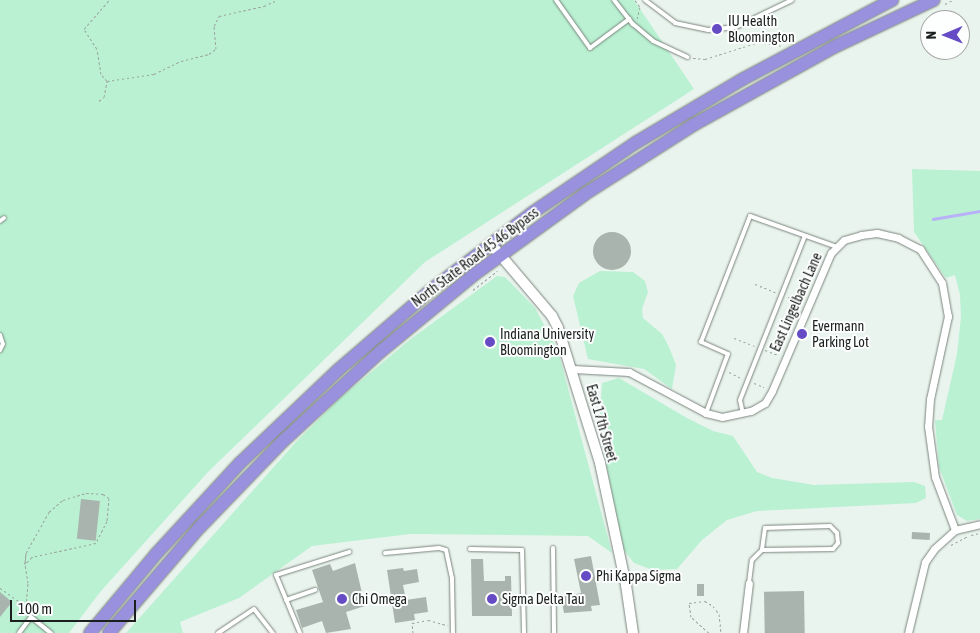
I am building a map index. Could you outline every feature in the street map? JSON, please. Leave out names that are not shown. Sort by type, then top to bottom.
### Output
[{"type":"highway","name":"North State Road 45 46 Bypass","points":[[90,633],[172,536],[275,428],[375,337],[491,244],[600,166],[670,122],[892,0]]},
{"type":"highway","name":"North State Road 45 46 Bypass","points":[[108,633],[189,538],[282,442],[386,346],[500,255],[600,184],[695,124],[834,47],[934,0]]},
{"type":"main road","name":"East 17th Street","points":[[491,244],[552,316],[573,369],[616,529],[633,633]]},
{"type":"street","name":"East Lingelbach Lane","points":[[743,414],[765,403],[772,391],[821,270],[844,240],[876,233],[898,238],[920,249],[942,283],[948,316],[930,399],[928,426],[935,477],[956,530]]},
{"type":"street","points":[[573,369],[629,372],[706,413],[722,417],[743,414]]},
{"type":"street","points":[[908,633],[921,568],[934,548],[956,530],[980,524]]},
{"type":"street","points":[[743,633],[749,583]]},
{"type":"lane","points":[[556,0],[590,48],[629,19]]},
{"type":"lane","points":[[614,0],[633,24],[653,41],[687,57]]},
{"type":"lane","points":[[645,0],[668,19],[708,30],[736,26],[792,0]]},
{"type":"lane","points":[[706,413],[728,354],[702,342],[750,216],[837,247]]},
{"type":"lane","points":[[743,414],[740,400],[805,236]]},
{"type":"lane","points":[[0,335],[0,350]]},
{"type":"lane","points":[[749,583],[752,560],[762,550],[765,528],[830,526],[837,533],[838,543],[833,549],[762,550]]},
{"type":"lane","points":[[386,553],[439,548],[446,550],[452,578],[453,633]]},
{"type":"lane","points":[[553,548],[554,633]]},
{"type":"lane","points":[[470,549],[522,550],[524,633]]},
{"type":"lane","points":[[300,633],[276,575],[349,552]]},
{"type":"lane","points":[[286,600],[315,590]]},
{"type":"lane","points":[[218,633],[254,609],[273,633]]},
{"type":"lane","points":[[19,633],[31,617],[51,633]]},
{"type":"path","points":[[107,80],[101,74],[97,49],[84,30],[110,0]]},
{"type":"path","points":[[107,80],[154,74],[181,61],[209,54],[216,49],[214,26],[219,16],[264,6],[277,0]]},
{"type":"path","points":[[633,24],[640,7],[635,0]]},
{"type":"path","points":[[687,57],[705,59],[759,42],[771,43],[787,50]]},
{"type":"path","points":[[99,101],[104,97],[107,80]]},
{"type":"path","points":[[0,588],[26,606],[25,564],[26,553],[48,512],[63,500],[86,493],[103,494],[109,498],[107,521],[96,544],[32,557],[25,564]]},
{"type":"path","points":[[947,548],[980,533]]},
{"type":"path","points":[[709,633],[691,618],[689,603],[705,601],[713,606],[719,614],[721,633]]},
{"type":"path","points":[[413,633],[412,623],[428,620],[453,625]]},
{"type":"green space","points":[[0,0],[634,0],[694,89],[425,262],[208,472],[101,591],[69,633],[0,633]]},
{"type":"green space","points":[[912,169],[980,171],[980,519],[967,521],[957,515],[939,467],[935,420],[942,420],[957,354],[961,317],[960,295],[955,275],[946,278],[914,232]]},
{"type":"green space","points":[[600,271],[633,272],[645,281],[648,292],[642,309],[643,318],[662,334],[669,347],[676,365],[672,389],[644,369],[588,359],[573,296],[579,283]]},
{"type":"green space","points":[[497,276],[505,277],[535,308],[558,351],[612,553],[588,536],[410,534],[312,546],[239,598],[180,622],[183,633],[126,633],[296,442],[339,399],[412,338]]},
{"type":"green space","points":[[619,378],[687,418],[713,431],[733,436],[757,472],[772,478],[814,485],[914,482],[925,486],[926,498],[916,503],[757,511],[727,520],[702,540],[677,569],[653,570],[634,563],[623,549],[599,428],[602,383]]},
{"type":"building","points":[[612,232],[626,237],[631,251],[626,265],[612,270],[598,265],[593,251],[598,237]]},
{"type":"building","points":[[81,499],[100,501],[96,541],[77,539]]},
{"type":"building","points":[[912,532],[930,533],[930,540],[912,539]]},
{"type":"building","name":"Phi Kappa Sigma","points":[[591,556],[600,605],[591,606],[592,611],[564,613],[561,597],[581,593],[574,559]]},
{"type":"building","name":"Sigma Delta Tau","points":[[471,559],[483,559],[484,581],[505,581],[505,576],[511,576],[512,616],[472,616]]},
{"type":"building","name":"Chi Omega","points":[[355,563],[365,606],[346,612],[351,629],[326,633],[322,621],[302,628],[296,610],[323,602],[312,570],[330,564],[333,571]]},
{"type":"building","points":[[403,568],[404,571],[417,569],[419,582],[403,585],[406,600],[426,597],[428,612],[414,614],[415,620],[395,623],[387,570]]},
{"type":"building","points":[[697,584],[704,584],[704,596],[697,596]]},
{"type":"building","points":[[804,591],[805,633],[765,633],[764,592]]},
{"type":"building","points":[[0,592],[12,602],[0,617]]},
{"type":"waterway","points":[[933,219],[980,211]]},
{"type":"place","name":"IU Health Bloomington","points":[[717,29]]},
{"type":"place","name":"Evermann Parking Lot","points":[[802,334]]},
{"type":"place","name":"Indiana University Bloomington","points":[[490,342]]},
{"type":"place","name":"Phi Kappa Sigma","points":[[586,576]]},
{"type":"place","name":"Chi Omega","points":[[342,599]]},
{"type":"place","name":"Sigma Delta Tau","points":[[492,599]]}]
